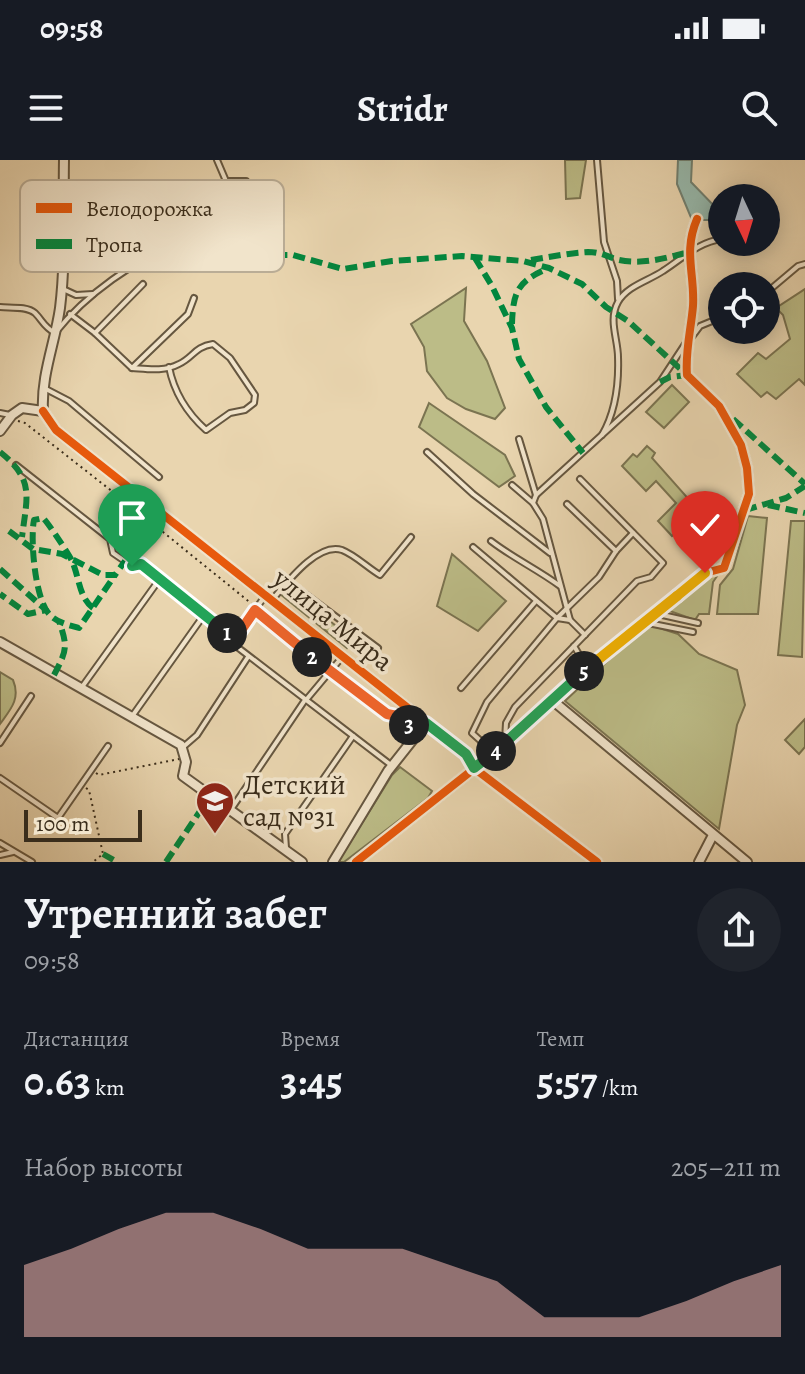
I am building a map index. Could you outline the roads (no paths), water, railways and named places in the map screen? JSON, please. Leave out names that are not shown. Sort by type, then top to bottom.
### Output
[{"type":"street","points":[[64,160],[64,180]]},
{"type":"street","points":[[356,862],[505,743],[587,668],[705,573],[724,568],[749,494],[747,468],[741,445],[719,406],[687,375],[686,343],[693,305],[689,252],[697,219]]},
{"type":"street","points":[[0,431],[22,408],[43,411],[42,387],[55,333],[62,272]]},
{"type":"street","name":"улица Мира","points":[[43,411],[56,430],[466,754],[474,768],[597,862]]},
{"type":"street","points":[[0,642],[181,745],[186,762],[183,776],[302,862]]},
{"type":"street","points":[[552,700],[747,862]]},
{"type":"street","points":[[333,862],[392,766],[426,723]]},
{"type":"street","points":[[699,862],[713,835]]},
{"type":"lane","points":[[217,160],[226,180]]},
{"type":"lane","points":[[597,160],[604,242],[617,281],[618,301],[613,320],[619,355],[612,417],[599,440]]},
{"type":"lane","points":[[618,301],[629,290],[708,242]]},
{"type":"lane","points":[[780,281],[805,264]]},
{"type":"lane","points":[[0,307],[28,310],[55,333],[70,314],[126,272]]},
{"type":"lane","points":[[95,333],[143,284]]},
{"type":"lane","points":[[62,288],[76,295],[95,293]]},
{"type":"lane","points":[[132,368],[188,314],[194,298]]},
{"type":"lane","points":[[70,314],[132,368],[160,370],[169,367],[181,364],[201,346],[213,344],[230,358],[247,382],[255,395],[254,403],[245,410],[230,413],[206,430],[194,419],[178,395],[169,367]]},
{"type":"lane","points":[[533,503],[536,495],[660,382],[686,343],[700,326],[708,323]]},
{"type":"lane","points":[[42,387],[69,401],[159,477]]},
{"type":"lane","points":[[0,413],[11,417]]},
{"type":"lane","points":[[519,439],[536,495]]},
{"type":"lane","points":[[427,452],[473,494],[552,555]]},
{"type":"lane","points":[[16,465],[110,539],[113,553],[132,566],[141,564],[235,639]]},
{"type":"lane","points":[[505,743],[506,723],[515,707],[637,581],[651,577],[663,563],[580,479]]},
{"type":"lane","points":[[512,485],[533,503],[543,519],[566,609],[570,620],[585,635]]},
{"type":"lane","points":[[567,504],[616,551]]},
{"type":"lane","points":[[128,563],[163,513]]},
{"type":"lane","points":[[494,752],[472,733],[487,702],[557,618],[599,577],[616,551],[633,533]]},
{"type":"lane","points":[[392,766],[232,643],[256,609],[300,568],[327,549],[341,550],[380,575],[411,537]]},
{"type":"lane","points":[[491,541],[511,557],[533,566],[562,587]]},
{"type":"lane","points":[[473,547],[557,618],[570,620]]},
{"type":"lane","points":[[81,689],[159,580]]},
{"type":"lane","points":[[288,581],[378,648]]},
{"type":"lane","points":[[461,688],[536,601]]},
{"type":"lane","points":[[256,609],[330,671],[387,714],[397,716],[418,732]]},
{"type":"lane","points":[[656,613],[698,623]]},
{"type":"lane","points":[[132,717],[204,615]]},
{"type":"lane","points":[[645,622],[693,632]]},
{"type":"lane","points":[[574,646],[587,668]]},
{"type":"lane","points":[[230,811],[305,700],[343,656]]},
{"type":"lane","points":[[183,753],[248,657]]},
{"type":"lane","points":[[0,743],[31,696]]},
{"type":"lane","points":[[286,851],[285,834],[353,736]]},
{"type":"lane","points":[[0,778],[58,818],[108,746]]},
{"type":"lane","points":[[0,843],[31,862]]},
{"type":"lane","points":[[0,855],[14,852]]},
{"type":"place","name":"Детский сад №31","points":[[215,835]]}]
